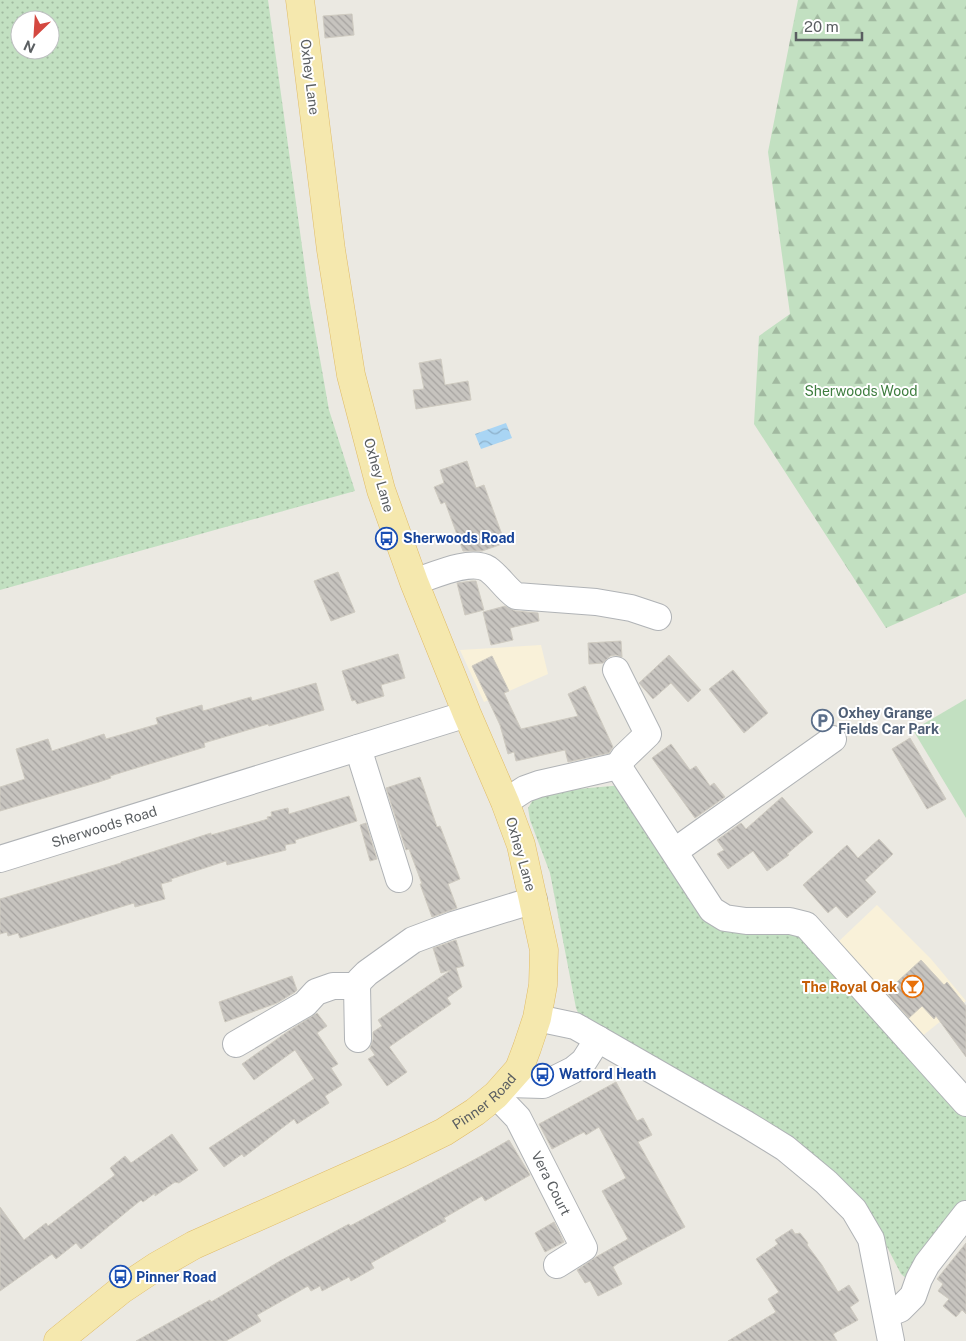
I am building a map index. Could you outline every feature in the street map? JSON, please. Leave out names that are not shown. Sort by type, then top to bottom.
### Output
[{"type":"main road","name":"Oxhey Lane","points":[[300,0],[331,250],[351,375],[381,490],[414,582],[505,802],[521,846],[544,950],[544,985],[537,1018]]},
{"type":"main road","name":"Pinner Road","points":[[58,1341],[121,1290],[194,1245],[394,1156],[435,1136],[475,1112],[501,1090],[519,1069],[537,1018]]},
{"type":"street","points":[[414,582],[463,566],[476,565],[486,568],[497,576],[509,591],[516,596],[596,602],[631,608],[658,617]]},
{"type":"street","points":[[505,802],[525,789],[539,784],[618,766],[624,757],[648,734],[616,670]]},
{"type":"street","name":"Sherwoods Road","points":[[0,859],[467,714]]},
{"type":"street","points":[[675,851],[833,739]]},
{"type":"street","points":[[358,748],[399,879]]},
{"type":"street","points":[[618,766],[712,910],[725,918],[746,921],[790,921],[806,925],[966,1103]]},
{"type":"street","points":[[358,1039],[356,986],[366,973],[413,940],[453,925],[534,900]]},
{"type":"street","points":[[236,1044],[305,1004],[316,992],[333,986],[356,986]]},
{"type":"street","points":[[537,1018],[575,1026],[598,1039],[785,1148],[826,1182],[854,1210],[871,1239],[889,1333]]},
{"type":"street","points":[[501,1090],[543,1085],[573,1070],[584,1061],[598,1039]]},
{"type":"street","name":"Vera Court","points":[[501,1090],[518,1118],[584,1248],[557,1265]]},
{"type":"street","points":[[889,1333],[900,1309],[913,1296],[927,1264],[966,1214]]},
{"type":"shaded area","points":[[541,645],[548,674],[484,702],[460,650]]},
{"type":"shaded area","points":[[877,905],[931,959],[966,1001],[921,1037],[837,943]]},
{"type":"green space","points":[[0,0],[268,0],[309,297],[329,410],[355,491],[0,590]]},
{"type":"green space","name":"Sherwoods Wood","points":[[798,0],[966,0],[966,593],[886,628],[754,424],[759,336],[790,314],[768,152]]},
{"type":"green space","points":[[966,699],[966,818],[913,730]]},
{"type":"green space","points":[[623,785],[709,920],[802,928],[966,1115],[966,1209],[907,1279],[901,1274],[868,1210],[819,1159],[745,1107],[641,1056],[579,1015],[576,1008],[550,873],[530,820],[528,808],[533,800],[544,792]]},
{"type":"water","points":[[506,423],[512,438],[481,449],[475,434]]},
{"type":"building","points":[[352,14],[354,35],[325,38],[323,16]]},
{"type":"building","points":[[441,359],[445,385],[468,381],[471,400],[416,409],[413,390],[424,389],[419,363]]},
{"type":"building","points":[[467,461],[476,488],[484,485],[505,543],[482,551],[463,551],[445,502],[441,504],[434,487],[444,483],[440,470]]},
{"type":"building","points":[[338,572],[355,612],[331,621],[314,581]]},
{"type":"building","points":[[476,581],[484,610],[465,615],[457,583]]},
{"type":"building","points":[[505,606],[515,611],[538,613],[539,621],[510,628],[513,640],[491,645],[483,612]]},
{"type":"building","points":[[621,641],[622,657],[610,656],[603,663],[589,664],[588,643]]},
{"type":"building","points":[[398,654],[405,678],[381,685],[384,696],[357,704],[355,700],[352,701],[342,671]]},
{"type":"building","points":[[669,655],[701,690],[688,702],[671,683],[653,699],[639,683]]},
{"type":"building","points":[[492,656],[509,691],[504,693],[521,729],[578,716],[568,694],[585,686],[613,747],[609,753],[568,762],[565,750],[516,761],[514,752],[508,754],[500,725],[472,666]]},
{"type":"building","points":[[733,670],[768,713],[744,733],[709,689]]},
{"type":"building","points":[[316,683],[324,710],[204,743],[205,747],[110,776],[111,778],[99,782],[0,811],[0,787],[25,779],[16,749],[48,739],[52,751],[104,734],[106,739],[158,724],[156,718],[202,705],[203,711],[251,697],[252,701]]},
{"type":"building","points":[[910,738],[946,799],[927,809],[892,749]]},
{"type":"building","points":[[671,744],[690,770],[696,766],[710,786],[714,783],[725,797],[695,818],[652,758]]},
{"type":"building","points":[[420,777],[437,827],[440,826],[460,879],[448,884],[457,908],[432,917],[409,849],[406,850],[386,788]]},
{"type":"building","points":[[349,796],[357,821],[295,840],[296,843],[285,845],[286,850],[227,865],[226,861],[171,879],[172,881],[161,884],[165,899],[135,907],[134,903],[20,938],[18,933],[8,936],[7,932],[0,934],[0,899],[121,863],[211,833],[211,835],[268,819],[267,817],[272,816],[271,812],[288,808],[289,814]]},
{"type":"building","points":[[782,797],[813,832],[787,854],[789,855],[767,871],[753,851],[728,869],[717,854],[724,850],[717,840],[741,823],[746,829]]},
{"type":"building","points":[[366,823],[377,859],[370,861],[360,825]]},
{"type":"building","points":[[879,839],[893,854],[865,880],[876,892],[847,918],[836,906],[828,913],[803,885],[847,845],[858,858]]},
{"type":"building","points":[[456,940],[464,966],[456,968],[462,987],[447,998],[451,1004],[389,1047],[407,1072],[387,1086],[368,1059],[375,1055],[370,1048],[373,1032],[382,1026],[378,1020],[451,970],[441,973],[433,948]]},
{"type":"building","points":[[921,960],[944,985],[947,982],[966,1006],[966,1057],[936,1016],[934,1019],[922,1006],[909,1018],[886,992]]},
{"type":"building","points":[[292,976],[297,990],[295,992],[277,1003],[225,1022],[219,1002]]},
{"type":"building","points":[[317,1013],[327,1026],[317,1033],[338,1064],[331,1068],[342,1085],[325,1096],[329,1103],[297,1124],[294,1119],[244,1157],[242,1154],[224,1167],[209,1148],[314,1079],[295,1050],[254,1080],[242,1064]]},
{"type":"building","points":[[616,1082],[637,1121],[643,1118],[652,1135],[638,1142],[685,1227],[613,1267],[622,1284],[598,1296],[590,1281],[585,1283],[577,1270],[628,1239],[602,1191],[626,1178],[599,1127],[586,1135],[584,1132],[552,1149],[539,1124]]},
{"type":"building","points":[[172,1134],[198,1170],[179,1183],[175,1182],[155,1196],[155,1193],[143,1202],[141,1200],[81,1249],[76,1243],[56,1259],[52,1254],[0,1291],[0,1207],[24,1240],[46,1223],[48,1226],[115,1175],[110,1168],[125,1156],[131,1163]]},
{"type":"building","points":[[509,1140],[530,1175],[485,1201],[482,1196],[444,1218],[446,1221],[371,1263],[374,1268],[351,1281],[349,1277],[322,1291],[320,1286],[311,1291],[308,1286],[257,1315],[261,1321],[226,1341],[136,1341],[210,1300],[211,1302],[280,1261],[349,1224],[350,1226]]},
{"type":"building","points":[[554,1222],[564,1242],[545,1252],[535,1233]]},
{"type":"building","points":[[792,1229],[795,1234],[800,1233],[808,1243],[807,1245],[822,1265],[838,1292],[849,1285],[859,1301],[850,1307],[858,1320],[833,1334],[837,1341],[728,1341],[776,1312],[768,1299],[779,1292],[756,1259],[778,1244],[775,1240]]},
{"type":"building","points":[[966,1243],[966,1314],[962,1310],[956,1317],[943,1306],[949,1299],[938,1291],[943,1284],[937,1279]]},
{"type":"place","name":"Sherwoods Road","points":[[387,538]]},
{"type":"place","name":"Oxhey Grange Fields Car Park","points":[[822,721]]},
{"type":"place","name":"The Royal Oak","points":[[913,987]]},
{"type":"place","name":"Watford Heath","points":[[543,1074]]},
{"type":"place","name":"Pinner Road","points":[[120,1277]]}]
